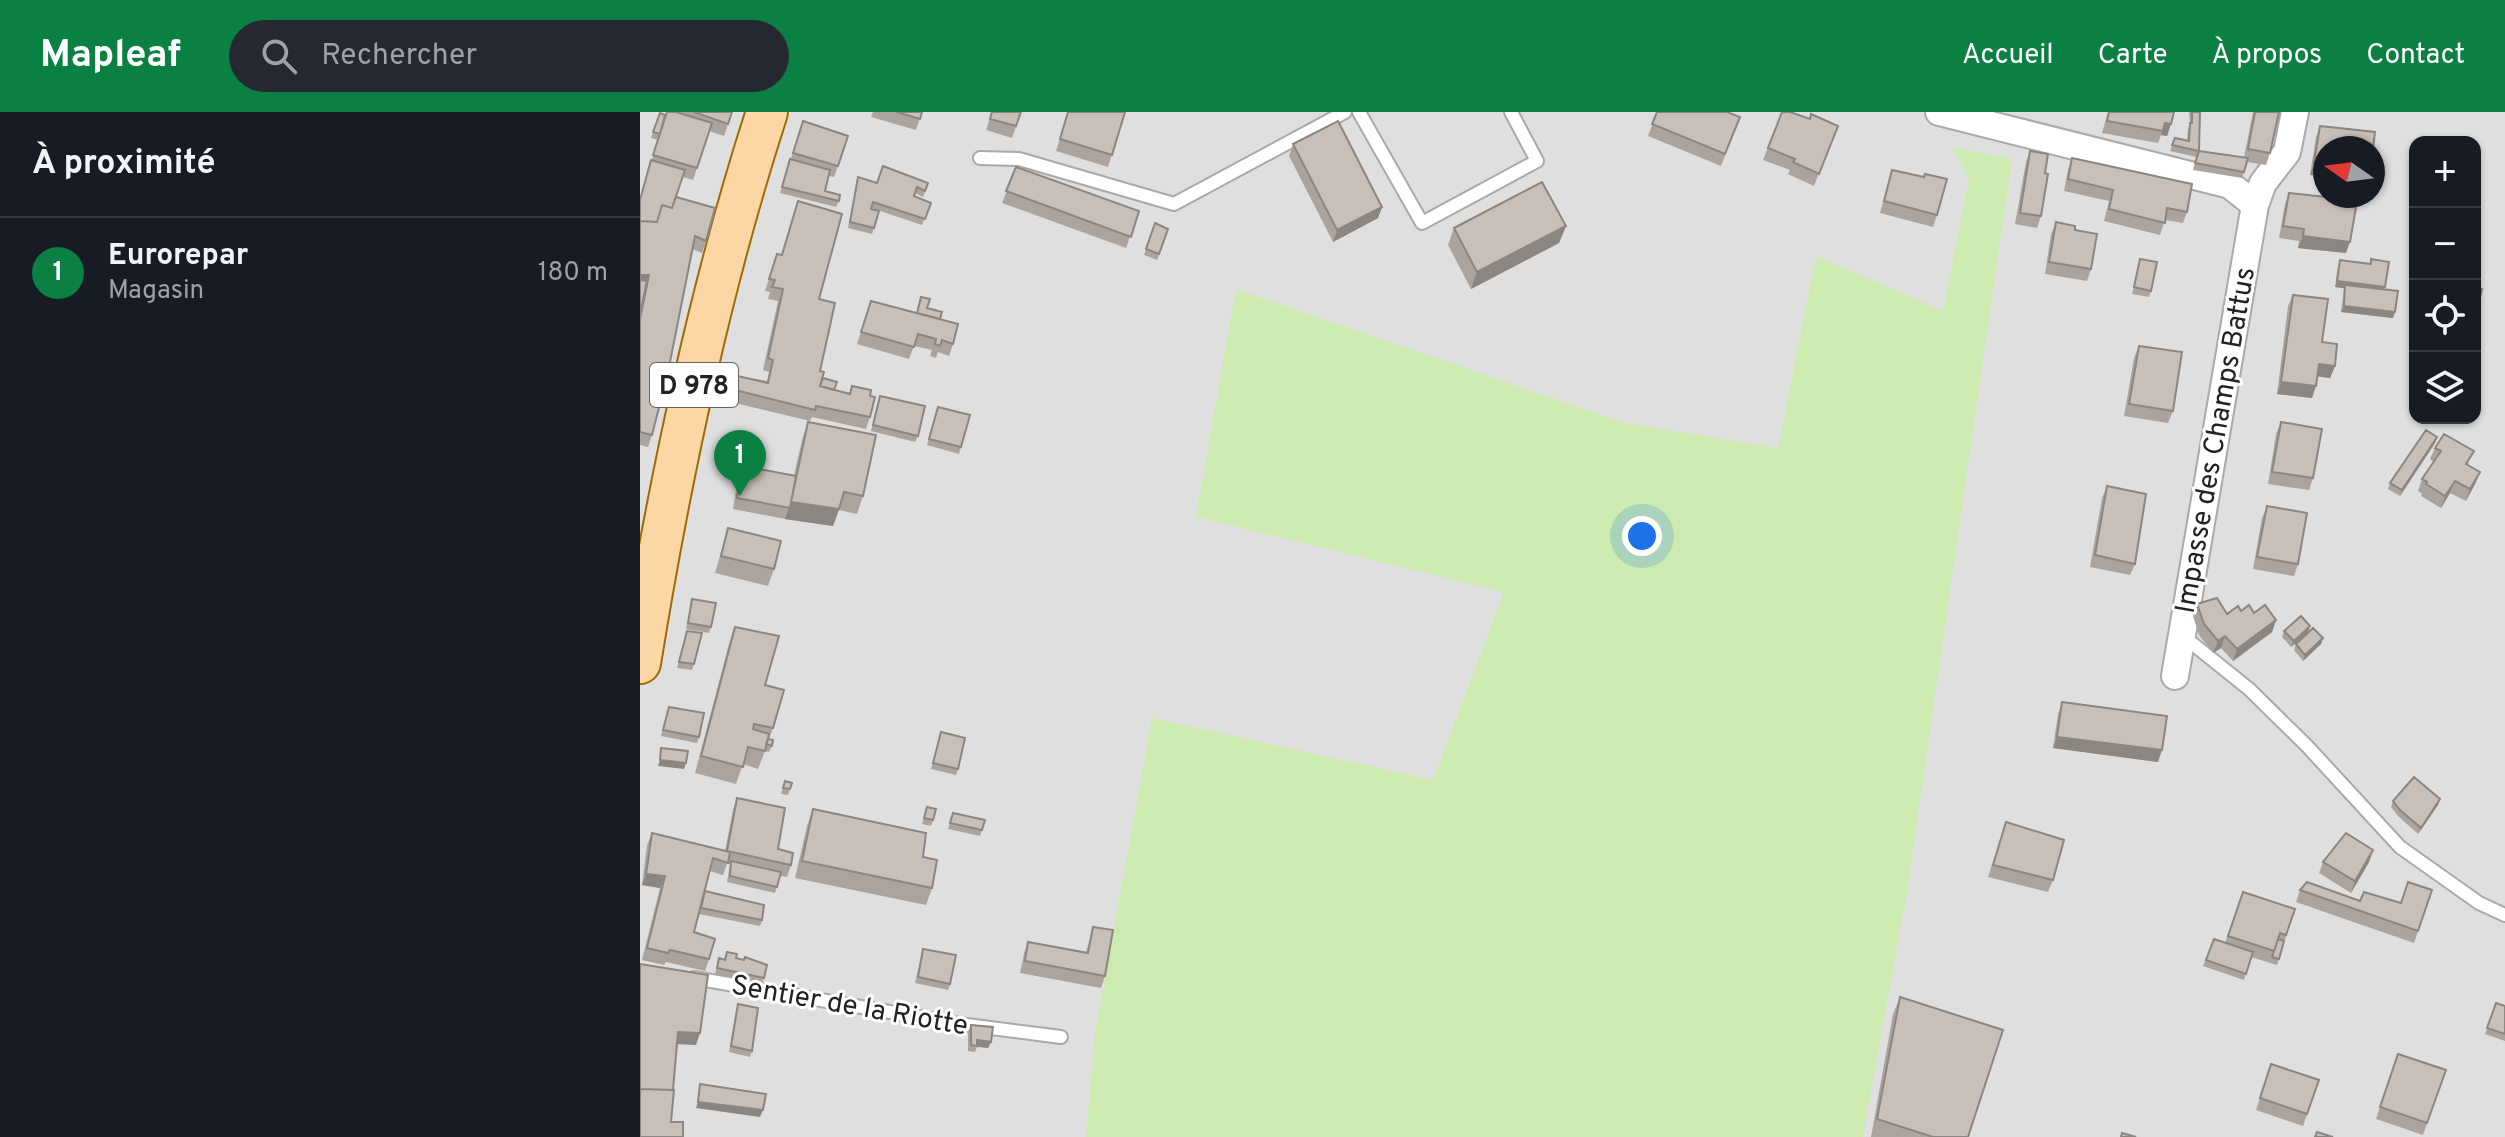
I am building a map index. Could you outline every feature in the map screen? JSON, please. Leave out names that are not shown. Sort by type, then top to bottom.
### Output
[{"type":"main road","name":"D 978","points":[[640,663],[650,538],[717,278],[767,112]]},
{"type":"street","points":[[1939,112],[2230,185],[2255,205]]},
{"type":"street","name":"Impasse des Champs Battus","points":[[2175,676],[2255,205],[2263,183],[2287,152],[2295,112]]},
{"type":"lane","points":[[980,158],[1019,159],[1174,204],[1345,112]]},
{"type":"lane","points":[[1359,112],[1422,223],[1537,161],[1511,112]]},
{"type":"lane","points":[[2181,634],[2249,689],[2307,746],[2400,847],[2479,903],[2505,915]]},
{"type":"lane","name":"Sentier de la Riotte","points":[[687,976],[959,1024],[1061,1037]]},
{"type":"shaded area","points":[[640,112],[2505,112],[2505,1137],[640,1137]]},
{"type":"green space","points":[[1952,147],[2012,159],[1908,885],[1863,1137],[1086,1137],[1095,1034],[1152,718],[1433,780],[1504,592],[1196,517],[1236,289],[1625,423],[1778,448],[1816,256],[1943,311],[1969,178]]},
{"type":"building","points":[[667,112],[712,123],[697,168],[653,155]]},
{"type":"building","points":[[694,112],[732,112],[728,124]]},
{"type":"building","points":[[897,112],[922,112],[920,119]]},
{"type":"building","points":[[992,112],[1021,112],[1016,126],[990,119]]},
{"type":"building","points":[[1068,112],[1125,112],[1112,155],[1060,139]]},
{"type":"building","points":[[1657,112],[1727,112],[1740,117],[1725,154],[1652,124]]},
{"type":"building","points":[[1782,112],[1810,119],[1811,114],[1838,126],[1819,174],[1793,162],[1795,159],[1768,148]]},
{"type":"building","points":[[2109,112],[2174,112],[2171,124],[2165,123],[2163,131],[2107,121]]},
{"type":"building","points":[[2192,112],[2200,112],[2199,151],[2172,145],[2175,138],[2189,141]]},
{"type":"building","points":[[2255,112],[2279,112],[2270,153],[2248,149]]},
{"type":"building","points":[[660,113],[665,115],[660,134],[653,132]]},
{"type":"building","points":[[803,121],[848,136],[838,166],[793,153]]},
{"type":"building","points":[[1338,121],[1382,207],[1337,230],[1293,144]]},
{"type":"building","points":[[2320,126],[2375,132],[2374,136],[2318,136]]},
{"type":"building","points":[[2030,151],[2048,154],[2041,216],[2020,213]]},
{"type":"building","points":[[2199,151],[2248,158],[2244,172],[2195,163]]},
{"type":"building","points":[[2072,158],[2192,184],[2187,212],[2167,208],[2165,223],[2109,209],[2113,190],[2068,179]]},
{"type":"building","points":[[790,159],[830,170],[825,191],[840,195],[839,201],[782,187]]},
{"type":"building","points":[[651,160],[685,170],[672,208],[662,205],[657,222],[640,221],[640,200]]},
{"type":"building","points":[[883,166],[928,183],[925,191],[917,187],[914,196],[931,203],[925,219],[873,202],[871,209],[879,211],[874,228],[850,222],[858,177],[877,183]]},
{"type":"building","points":[[1016,167],[1139,211],[1131,237],[1006,191]]},
{"type":"building","points":[[1892,170],[1947,179],[1937,215],[1884,201]]},
{"type":"building","points":[[1542,182],[1566,226],[1477,272],[1454,228]]},
{"type":"building","points":[[2289,193],[2313,196],[2313,208],[2356,208],[2350,242],[2303,236],[2304,229],[2283,226]]},
{"type":"building","points":[[676,197],[715,208],[706,241],[695,236],[652,435],[640,432],[640,319],[649,275],[640,275],[640,221],[657,222],[662,205],[672,208]]},
{"type":"building","points":[[798,201],[842,214],[819,299],[835,303],[820,371],[824,372],[820,386],[850,394],[852,386],[871,390],[870,396],[875,397],[870,417],[816,406],[815,410],[731,389],[733,375],[768,383],[773,360],[768,358],[783,289],[772,287],[775,280],[769,279],[777,254],[782,255]]},
{"type":"building","points":[[2056,222],[2097,234],[2091,269],[2049,262]]},
{"type":"building","points":[[1155,223],[1168,229],[1159,254],[1146,249]]},
{"type":"building","points":[[2140,259],[2157,262],[2151,291],[2134,287]]},
{"type":"building","points":[[2371,259],[2389,262],[2385,287],[2337,281],[2340,260],[2371,264]]},
{"type":"building","points":[[640,280],[647,281],[640,314]]},
{"type":"building","points":[[2345,285],[2398,291],[2395,312],[2344,306]]},
{"type":"building","points":[[2293,295],[2328,299],[2322,342],[2337,344],[2335,366],[2319,364],[2316,386],[2281,382]]},
{"type":"building","points":[[921,297],[930,299],[927,308],[942,312],[940,319],[917,313]]},
{"type":"building","points":[[871,301],[958,324],[953,344],[942,340],[940,346],[935,344],[936,339],[918,334],[914,347],[861,332]]},
{"type":"building","points":[[2139,346],[2182,352],[2173,411],[2129,404]]},
{"type":"building","points":[[823,378],[837,382],[834,390],[820,386]]},
{"type":"building","points":[[880,396],[925,406],[918,436],[873,425]]},
{"type":"building","points":[[938,407],[970,415],[961,447],[929,439]]},
{"type":"building","points":[[808,422],[876,435],[863,496],[844,492],[839,509],[791,502]]},
{"type":"building","points":[[2281,422],[2322,429],[2313,478],[2272,472]]},
{"type":"building","points":[[2426,430],[2437,437],[2402,490],[2390,483]]},
{"type":"building","points":[[2444,434],[2474,451],[2466,464],[2480,472],[2470,489],[2455,481],[2445,496],[2422,479],[2441,451],[2435,448]]},
{"type":"building","points":[[743,466],[796,476],[790,508],[737,498]]},
{"type":"building","points":[[2107,486],[2146,494],[2135,564],[2095,555]]},
{"type":"building","points":[[2267,506],[2307,513],[2298,564],[2257,557]]},
{"type":"building","points":[[728,528],[781,541],[774,569],[721,556]]},
{"type":"building","points":[[2217,598],[2227,614],[2238,606],[2241,611],[2249,605],[2254,613],[2265,605],[2276,620],[2237,649],[2225,636],[2218,641],[2204,624],[2197,604]]},
{"type":"building","points":[[692,599],[716,603],[711,627],[688,623]]},
{"type":"building","points":[[2301,616],[2310,626],[2294,641],[2284,631]]},
{"type":"building","points":[[735,627],[779,636],[765,685],[784,690],[773,728],[754,724],[753,729],[769,734],[765,751],[748,747],[743,767],[701,756]]},
{"type":"building","points":[[2313,628],[2323,638],[2305,655],[2296,644]]},
{"type":"building","points":[[687,631],[702,633],[694,664],[679,662]]},
{"type":"building","points":[[2062,702],[2167,716],[2162,750],[2057,737]]},
{"type":"building","points":[[669,707],[704,713],[699,737],[663,730]]},
{"type":"building","points":[[941,732],[965,738],[958,769],[933,763]]},
{"type":"building","points":[[661,748],[688,751],[686,763],[660,760]]},
{"type":"building","points":[[2414,777],[2440,799],[2421,828],[2393,801]]},
{"type":"building","points":[[785,781],[792,783],[790,789],[783,788]]},
{"type":"building","points":[[737,798],[785,808],[778,849],[793,853],[791,865],[727,851]]},
{"type":"building","points":[[927,807],[936,809],[933,820],[924,818]]},
{"type":"building","points":[[813,809],[926,833],[923,857],[937,860],[932,888],[802,861]]},
{"type":"building","points":[[953,813],[985,820],[982,830],[950,823]]},
{"type":"building","points":[[2006,822],[2064,840],[2053,880],[1993,865]]},
{"type":"building","points":[[652,833],[730,852],[728,863],[713,858],[694,932],[715,939],[709,959],[647,948],[665,876],[646,874]]},
{"type":"building","points":[[2346,833],[2373,850],[2355,881],[2323,862]]},
{"type":"building","points":[[731,861],[781,872],[777,887],[730,876]]},
{"type":"building","points":[[2307,882],[2360,901],[2364,892],[2401,903],[2408,882],[2432,890],[2418,931],[2300,890]]},
{"type":"building","points":[[705,891],[764,905],[762,920],[701,908]]},
{"type":"building","points":[[2243,892],[2295,909],[2286,935],[2280,933],[2274,951],[2228,936]]},
{"type":"building","points":[[1093,927],[1113,930],[1105,976],[1025,961],[1028,942],[1088,953]]},
{"type":"building","points":[[2214,939],[2253,952],[2246,974],[2206,960]]},
{"type":"building","points":[[2278,939],[2284,941],[2279,959],[2272,957]]},
{"type":"building","points":[[923,949],[956,955],[950,984],[918,977]]},
{"type":"building","points":[[727,952],[737,954],[736,958],[744,960],[745,957],[767,965],[764,978],[717,968],[719,958],[725,960]]},
{"type":"building","points":[[640,964],[708,975],[700,1033],[678,1032],[673,1090],[640,1089]]},
{"type":"building","points":[[1900,997],[2003,1030],[1968,1137],[1933,1137],[1877,1119]]},
{"type":"building","points":[[2496,1003],[2505,1006],[2505,1034],[2487,1028]]},
{"type":"building","points":[[738,1004],[758,1008],[752,1051],[731,1046]]},
{"type":"building","points":[[971,1025],[993,1027],[991,1042],[977,1040],[977,1046],[971,1045]]},
{"type":"building","points":[[2398,1054],[2446,1070],[2427,1123],[2380,1107]]},
{"type":"building","points":[[2271,1064],[2319,1080],[2307,1114],[2260,1098]]},
{"type":"building","points":[[700,1084],[766,1094],[763,1110],[698,1102]]},
{"type":"building","points":[[640,1089],[674,1090],[671,1122],[683,1122],[683,1137],[640,1137]]},
{"type":"building","points":[[2317,1132],[2333,1137],[2315,1137]]},
{"type":"place","name":"Eurorepar","points":[[740,496]]}]
